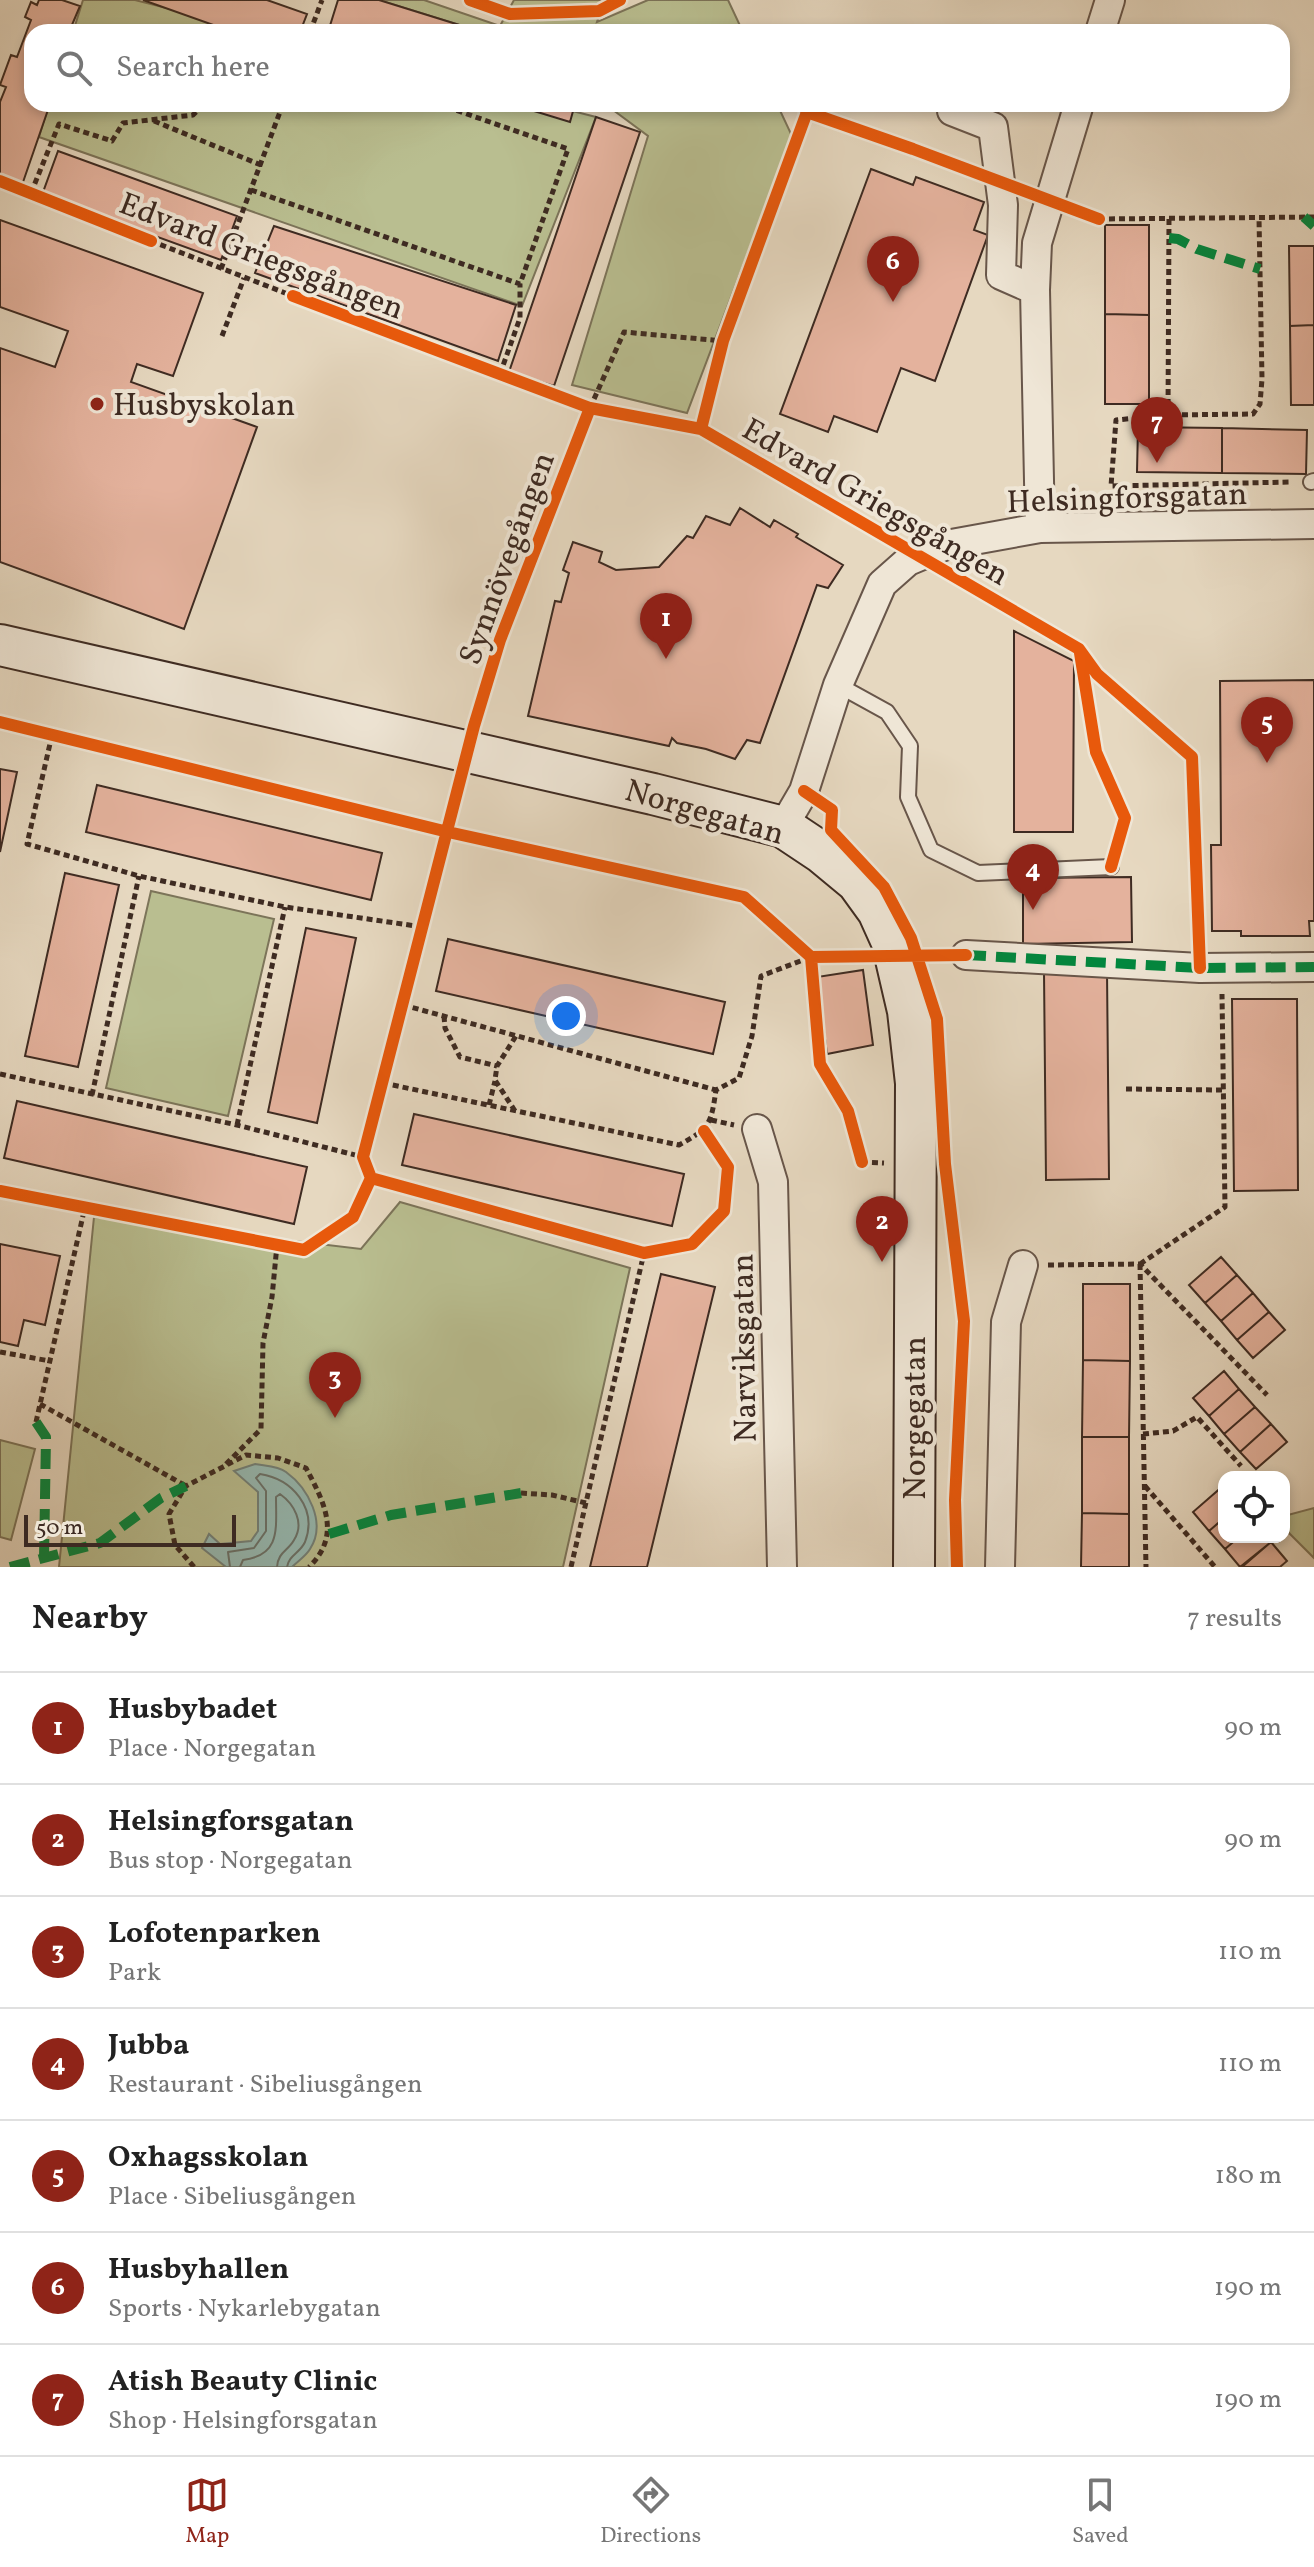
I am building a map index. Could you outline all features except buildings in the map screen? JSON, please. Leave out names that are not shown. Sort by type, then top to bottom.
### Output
[{"type":"street","points":[[1102,24],[1110,0]]},
{"type":"street","points":[[955,112],[993,127],[1003,205],[1001,275],[1035,290]]},
{"type":"street","points":[[1040,528],[1035,290],[1037,243],[1077,112]]},
{"type":"street","name":"Helsingforsgatan","points":[[783,827],[804,791],[838,685],[882,584],[908,561],[946,545],[1040,528],[1314,524]]},
{"type":"street","name":"Norgegatan","points":[[0,645],[653,794],[783,827],[857,882],[878,911],[892,942],[908,1011],[916,1083],[914,1567]]},
{"type":"street","points":[[966,955],[1221,968],[1314,967]]},
{"type":"street","name":"Narviksgatan","points":[[757,1129],[773,1182],[782,1567]]},
{"type":"street","points":[[1000,1567],[1006,1322],[1023,1265]]},
{"type":"lane","points":[[838,685],[887,712],[910,746],[908,797],[931,850],[978,873],[1111,867]]},
{"type":"path","points":[[313,24],[322,0]]},
{"type":"path","points":[[44,198],[26,191],[59,124],[112,141],[123,123],[193,115],[196,112]]},
{"type":"path","points":[[221,269],[280,112]]},
{"type":"path","points":[[461,112],[568,149],[520,284],[520,318],[506,377],[485,369]]},
{"type":"path","points":[[151,120],[261,165]]},
{"type":"path","points":[[251,190],[520,284]]},
{"type":"path","points":[[1084,214],[1099,219],[1314,217]]},
{"type":"path","points":[[1259,218],[1260,404],[1253,414],[1168,415],[1116,420],[1111,486],[1313,482]]},
{"type":"path","points":[[1168,415],[1169,219]]},
{"type":"path","points":[[222,336],[244,278]]},
{"type":"path","points":[[720,356],[729,326]]},
{"type":"path","points":[[604,411],[583,406],[624,332],[723,341]]},
{"type":"path","points":[[68,739],[46,733],[27,844],[139,876],[421,934],[427,913]]},
{"type":"path","points":[[92,1095],[139,876]]},
{"type":"path","points":[[237,1125],[285,907]]},
{"type":"path","points":[[800,947],[817,956]]},
{"type":"path","points":[[812,972],[817,956]]},
{"type":"path","points":[[403,1005],[716,1090],[739,1078],[752,1036],[761,976],[817,956]]},
{"type":"path","points":[[1221,968],[1225,1207]]},
{"type":"path","points":[[444,1016],[445,1028],[460,1057],[497,1066]]},
{"type":"path","points":[[489,1105],[497,1066],[516,1036]]},
{"type":"path","points":[[0,1074],[237,1125],[365,1162],[367,1142]]},
{"type":"path","points":[[379,1098],[384,1076],[489,1105],[679,1145],[704,1131],[711,1120],[716,1090]]},
{"type":"path","points":[[495,1080],[515,1111]]},
{"type":"path","points":[[1126,1089],[1222,1090]]},
{"type":"path","points":[[704,1131],[712,1143]]},
{"type":"path","points":[[70,1205],[99,1210]]},
{"type":"path","points":[[36,1422],[85,1207]]},
{"type":"path","points":[[1023,1265],[1140,1264],[1225,1207],[1240,1207]]},
{"type":"path","points":[[218,1471],[261,1429],[263,1343],[284,1246],[262,1242]]},
{"type":"path","points":[[571,1567],[650,1252],[629,1248]]},
{"type":"path","points":[[1140,1264],[1267,1395]]},
{"type":"path","points":[[1140,1264],[1146,1567]]},
{"type":"path","points":[[0,1352],[50,1361]]},
{"type":"path","points":[[40,1404],[186,1486]]},
{"type":"path","points":[[1143,1434],[1173,1431],[1197,1417],[1241,1466]]},
{"type":"path","points":[[194,1567],[175,1545],[169,1514],[186,1486],[246,1455],[278,1458],[306,1468],[324,1502],[329,1534],[309,1567]]},
{"type":"path","points":[[1144,1486],[1215,1567]]},
{"type":"path","points":[[521,1493],[552,1495],[586,1503]]},
{"type":"green space","points":[[83,0],[135,0],[230,24],[76,24]]},
{"type":"green space","points":[[379,0],[424,0],[494,24],[456,24]]},
{"type":"green space","points":[[514,0],[604,0],[597,22],[648,0],[728,0],[739,24],[501,24]]},
{"type":"green space","points":[[47,112],[576,112],[596,117],[522,306],[39,137]]},
{"type":"green space","points":[[616,112],[781,112],[792,136],[687,413],[572,385],[648,136]]},
{"type":"green space","points":[[151,891],[274,919],[228,1116],[106,1088]]},
{"type":"green space","points":[[400,1202],[630,1268],[563,1567],[59,1567],[94,1217],[361,1249]]},
{"type":"green space","points":[[0,1440],[35,1449],[11,1540],[0,1537]]},
{"type":"green space","points":[[1314,1508],[1314,1558],[1290,1534],[1290,1514]]},
{"type":"water","points":[[255,1464],[286,1472],[301,1487],[313,1507],[317,1528],[315,1539],[308,1552],[292,1567],[226,1567],[202,1548],[209,1534],[220,1544],[251,1541],[258,1531],[258,1492],[234,1471]]},
{"type":"marked path","points":[[1304,217],[1314,226]]},
{"type":"marked path","points":[[1169,238],[1260,269]]},
{"type":"marked path","points":[[966,955],[1200,968],[1314,967]]},
{"type":"marked path","points":[[36,1422],[46,1437],[44,1558]]},
{"type":"marked path","points":[[10,1567],[100,1543],[161,1498],[186,1486]]},
{"type":"marked path","points":[[329,1534],[391,1515],[521,1493]]},
{"type":"cycle path","points":[[470,0],[510,14],[599,11],[620,0]]},
{"type":"cycle path","points":[[807,112],[1099,219]]},
{"type":"cycle path","points":[[701,429],[723,341],[807,112]]},
{"type":"cycle path","name":"Edvard Griegsgången","points":[[0,181],[151,241]]},
{"type":"cycle path","name":"Edvard Griegsgången","points":[[293,296],[590,408],[701,429],[1079,649],[1097,674],[1192,757],[1200,968]]},
{"type":"cycle path","name":"Synnövegången","points":[[0,1191],[304,1250],[353,1217],[371,1178],[363,1157],[474,726],[500,640],[590,408]]},
{"type":"cycle path","points":[[1080,653],[1096,752],[1125,818],[1111,867]]},
{"type":"cycle path","points":[[0,722],[448,832],[744,897],[811,957],[966,955]]},
{"type":"cycle path","points":[[804,791],[832,810],[831,830],[884,887],[911,938],[937,1019],[945,1164],[964,1321],[955,1500],[957,1567]]},
{"type":"cycle path","points":[[811,957],[820,1064],[848,1111],[862,1162]]},
{"type":"cycle path","points":[[371,1178],[644,1253],[692,1244],[724,1211],[728,1167],[704,1131]]},
{"type":"place","name":"Husbyhallen","points":[[893,302]]},
{"type":"place","name":"Husbyskolan","points":[[97,404]]},
{"type":"place","name":"Atish Beauty Clinic","points":[[1157,463]]},
{"type":"place","name":"Husbybadet","points":[[666,659]]},
{"type":"place","name":"Oxhagsskolan","points":[[1267,763]]},
{"type":"place","name":"Jubba","points":[[1033,910]]},
{"type":"place","name":"Helsingforsgatan","points":[[882,1262]]},
{"type":"place","name":"Lofotenparken","points":[[335,1418]]}]
